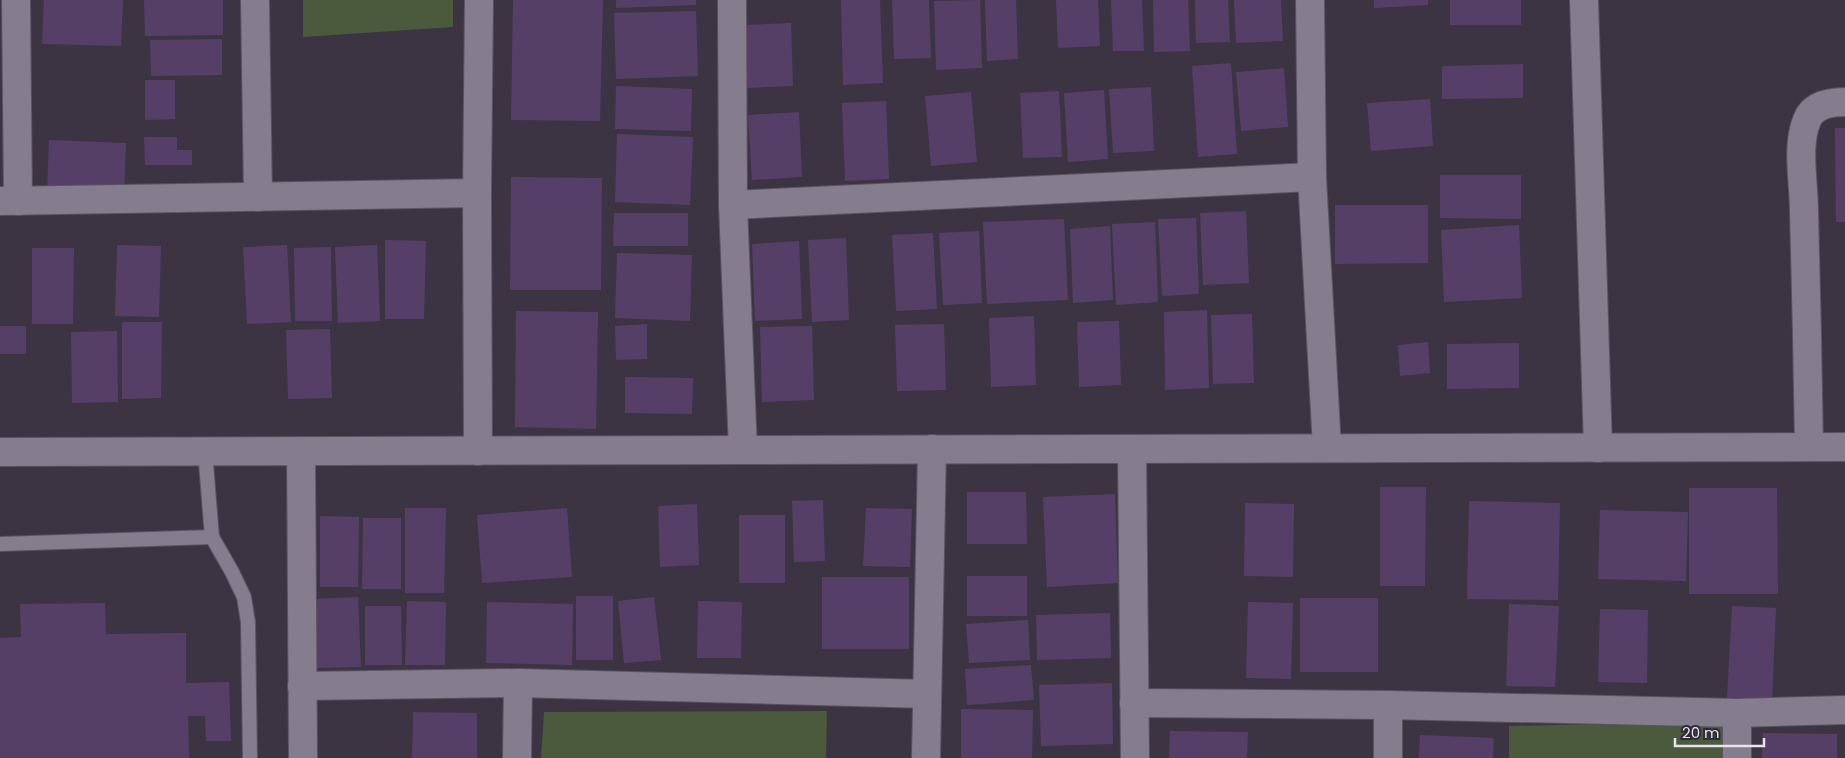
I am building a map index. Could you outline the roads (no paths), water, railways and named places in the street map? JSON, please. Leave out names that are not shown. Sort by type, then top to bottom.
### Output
[{"type":"street","points":[[16,0],[9,201],[477,193]]},
{"type":"street","points":[[255,0],[258,197]]},
{"type":"street","points":[[478,451],[477,193],[479,0]]},
{"type":"street","points":[[732,0],[733,205],[743,450]]},
{"type":"street","points":[[1310,0],[1312,177],[1327,448]]},
{"type":"street","points":[[1584,0],[1598,448]]},
{"type":"street","points":[[1809,447],[1804,188],[1801,142],[1807,119],[1820,106],[1832,102],[1845,102]]},
{"type":"street","points":[[733,205],[1312,177]]},
{"type":"street","points":[[0,452],[1845,447]]},
{"type":"street","points":[[926,758],[932,449]]},
{"type":"street","points":[[1132,449],[1135,758]]},
{"type":"street","points":[[301,451],[303,758]]},
{"type":"street","points":[[302,686],[518,684],[927,694]]},
{"type":"street","points":[[517,758],[518,684]]},
{"type":"street","points":[[1134,703],[1388,705],[1737,713],[1845,710]]},
{"type":"street","points":[[1388,705],[1388,758]]},
{"type":"street","points":[[1737,713],[1737,758]]},
{"type":"lane","points":[[205,451],[212,536],[244,597],[248,622],[250,758]]},
{"type":"lane","points":[[0,544],[212,536]]}]
